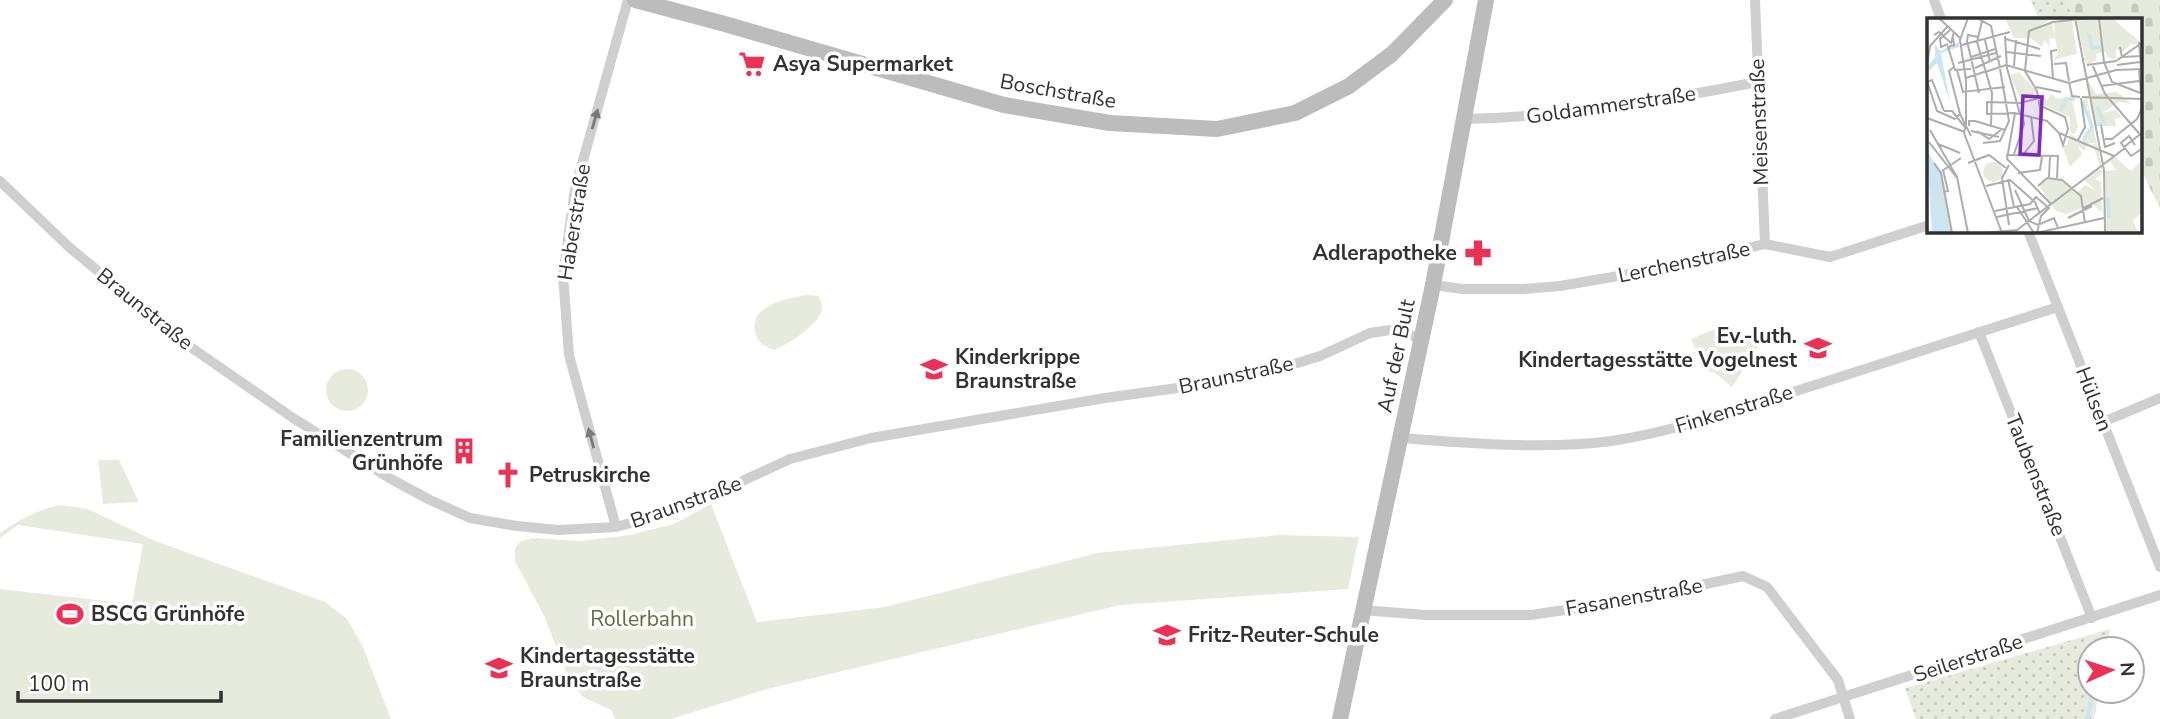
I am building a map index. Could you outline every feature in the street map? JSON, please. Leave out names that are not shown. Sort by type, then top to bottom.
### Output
[{"type":"street","name":"Haberstraße","points":[[616,527],[569,355],[563,275],[575,189],[628,0]]},
{"type":"street","name":"Boschstraße","points":[[635,0],[725,23],[1003,106],[1110,123],[1206,129],[1248,124],[1295,113],[1337,93],[1380,65],[1445,0]]},
{"type":"street","name":"Auf der Bult","points":[[1340,719],[1433,285],[1486,0]]},
{"type":"street","name":"Meisenstraße","points":[[1755,0],[1765,244]]},
{"type":"street","points":[[1934,0],[1941,18]]},
{"type":"street","name":"Goldammerstraße","points":[[1465,119],[1578,112],[1660,101],[1757,82]]},
{"type":"street","name":"Braunstraße","points":[[0,181],[69,247],[182,341],[293,418],[391,480],[470,518],[496,524],[558,530],[616,527],[699,501],[790,459],[871,438],[1105,398],[1228,381],[1320,356],[1370,333],[1390,330],[1421,338]]},
{"type":"street","name":"Lerchenstraße","points":[[1433,285],[1463,289],[1560,286],[1620,277],[1765,244],[1830,257],[1927,226]]},
{"type":"street","name":"Hülsen","points":[[2029,233],[2160,567]]},
{"type":"street","name":"Finkenstraße","points":[[1400,438],[1543,444],[1608,441],[1644,436],[1722,414],[2058,307]]},
{"type":"street","name":"Taubenstraße","points":[[1979,332],[2092,618]]},
{"type":"street","points":[[2103,422],[2160,398]]},
{"type":"street","name":"Fasanenstraße","points":[[1362,610],[1425,615],[1531,615],[1631,600],[1743,576],[1767,587],[1838,680],[1850,719]]},
{"type":"street","name":"Seilerstraße","points":[[1775,719],[2160,595]]},
{"type":"green space","points":[[2031,0],[2065,0],[2074,18],[2039,18]]},
{"type":"green space","points":[[2065,0],[2160,0],[2160,208],[2142,172],[2142,18],[2074,18]]},
{"type":"green space","points":[[807,295],[819,296],[822,308],[810,327],[774,350],[762,344],[755,332],[758,315],[772,305]]},
{"type":"green space","points":[[1729,323],[1733,337],[1746,333],[1761,342],[1732,387],[1714,372],[1705,371],[1699,364],[1691,339]]},
{"type":"green space","points":[[347,369],[362,375],[368,390],[362,405],[347,411],[332,405],[326,390],[332,375]]},
{"type":"green space","points":[[98,460],[119,460],[139,502],[103,504]]},
{"type":"green space","name":"Rollerbahn","points":[[711,504],[757,622],[885,607],[1097,553],[1279,535],[1359,537],[1348,589],[1120,605],[767,689],[671,719],[615,719],[611,710],[583,697],[569,679],[544,616],[515,561],[515,548],[520,542],[532,538],[581,541],[630,535],[674,524]]},
{"type":"green space","points":[[61,505],[88,509],[155,541],[325,602],[347,619],[363,647],[391,719],[0,719],[0,589],[132,604],[143,544],[18,525],[0,538],[0,533],[22,519]]},
{"type":"green space","points":[[2110,629],[2109,635],[2089,635]]},
{"type":"green space","points":[[2076,639],[2076,705],[2096,705],[2094,719],[1916,719],[1905,688]]},
{"type":"waterway","points":[[2087,719],[2090,705]]},
{"type":"place","name":"Asya Supermarket","points":[[752,64]]},
{"type":"place","name":"Adlerapotheke","points":[[1478,253]]},
{"type":"place","name":"Ev.-luth. Kindertagesstätte Vogelnest","points":[[1818,348]]},
{"type":"place","name":"Kinderkrippe Braunstraße","points":[[934,369]]},
{"type":"place","name":"Familienzentrum Grünhöfe","points":[[464,451]]},
{"type":"place","name":"Petruskirche","points":[[508,475]]},
{"type":"place","name":"BSCG Grünhöfe","points":[[70,614]]},
{"type":"place","name":"Fritz-Reuter-Schule","points":[[1167,635]]},
{"type":"place","name":"Kindertagesstätte Braunstraße","points":[[499,668]]}]
